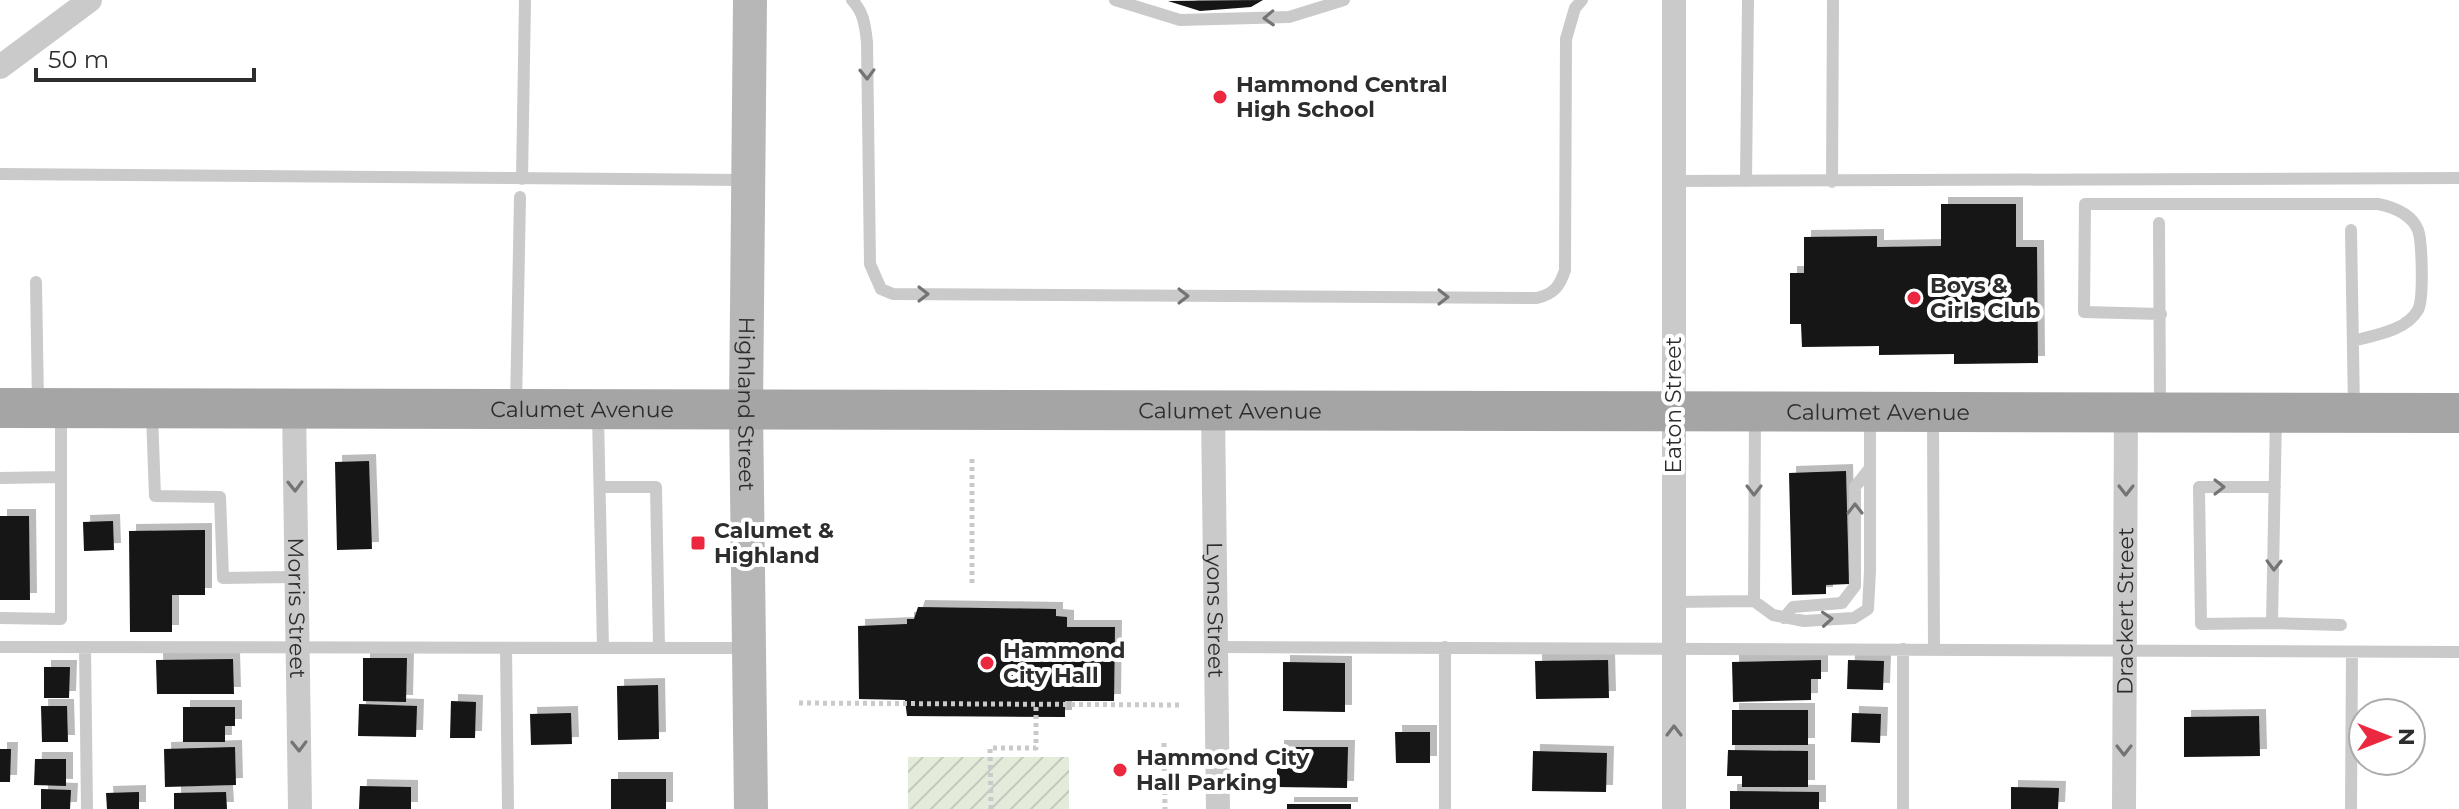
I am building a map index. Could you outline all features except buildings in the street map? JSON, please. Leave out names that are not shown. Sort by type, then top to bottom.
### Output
[{"type":"main road","name":"Calumet Avenue","points":[[33,408],[2459,413]]},
{"type":"street","points":[[0,67],[90,0]]},
{"type":"street","name":"Highland Street","points":[[750,0],[746,410],[751,809]]},
{"type":"street","name":"Eaton Street","points":[[1674,0],[1674,809]]},
{"type":"street","name":"Morris Street","points":[[294,408],[300,809]]},
{"type":"street","name":"Lyons Street","points":[[1213,410],[1218,809]]},
{"type":"street","name":"Drackert Street","points":[[2124,809],[2125,650],[2143,412]]},
{"type":"lane","points":[[522,179],[525,0]]},
{"type":"lane","points":[[852,0],[864,20],[867,42],[870,264],[881,289],[893,294],[1537,298],[1551,294],[1560,284],[1565,270],[1566,39],[1575,8],[1582,0]]},
{"type":"lane","points":[[1115,0],[1180,20],[1289,17],[1344,0]]},
{"type":"lane","points":[[1746,181],[1748,0]]},
{"type":"lane","points":[[1832,182],[1833,0]]},
{"type":"lane","points":[[0,174],[748,181]]},
{"type":"lane","points":[[1674,181],[2459,178]]},
{"type":"lane","points":[[516,409],[520,197]]},
{"type":"lane","points":[[2161,314],[2084,312],[2085,204],[2378,204],[2399,208],[2418,229],[2422,297],[2418,311],[2398,329],[2353,341]]},
{"type":"lane","points":[[2143,412],[2161,314],[2159,223]]},
{"type":"lane","points":[[2351,230],[2354,412]]},
{"type":"lane","points":[[0,618],[61,619],[61,477],[33,408],[36,282]]},
{"type":"lane","points":[[152,408],[155,496],[220,497],[223,578],[296,577]]},
{"type":"lane","points":[[598,409],[603,648]]},
{"type":"lane","points":[[1754,601],[1755,412]]},
{"type":"lane","points":[[1674,602],[1754,601],[1773,615],[1804,621],[1854,618],[1868,609],[1870,412]]},
{"type":"lane","points":[[1933,412],[1934,649]]},
{"type":"lane","points":[[2272,623],[2276,413]]},
{"type":"lane","points":[[1784,618],[1793,607],[1842,603],[1851,594],[1855,586],[1855,487],[1870,468]]},
{"type":"lane","points":[[0,478],[61,477]]},
{"type":"lane","points":[[600,487],[656,487],[659,647]]},
{"type":"lane","points":[[2275,487],[2199,487],[2201,624],[2341,625]]},
{"type":"lane","points":[[0,647],[749,648]]},
{"type":"lane","points":[[85,647],[87,809]]},
{"type":"lane","points":[[1216,647],[2459,652]]},
{"type":"lane","points":[[1445,647],[1445,809]]},
{"type":"lane","points":[[506,648],[508,809]]},
{"type":"lane","points":[[1903,649],[1903,809]]},
{"type":"lane","points":[[2351,809],[2352,652]]},
{"type":"path","points":[[972,459],[972,587]]},
{"type":"path","points":[[799,703],[1181,705]]},
{"type":"path","points":[[991,809],[990,748],[1036,748],[1036,704]]},
{"type":"path","points":[[1164,743],[1165,809]]},
{"type":"green space","points":[[908,757],[1069,757],[1069,809],[908,809]]},
{"type":"place","name":"Hammond Central High School","points":[[1220,97]]},
{"type":"place","name":"Boys & Girls Club","points":[[1914,298]]},
{"type":"place","name":"Calumet & Highland","points":[[698,543]]},
{"type":"place","name":"Hammond City Hall","points":[[987,663]]},
{"type":"place","name":"Hammond City Hall Parking","points":[[1120,770]]}]
